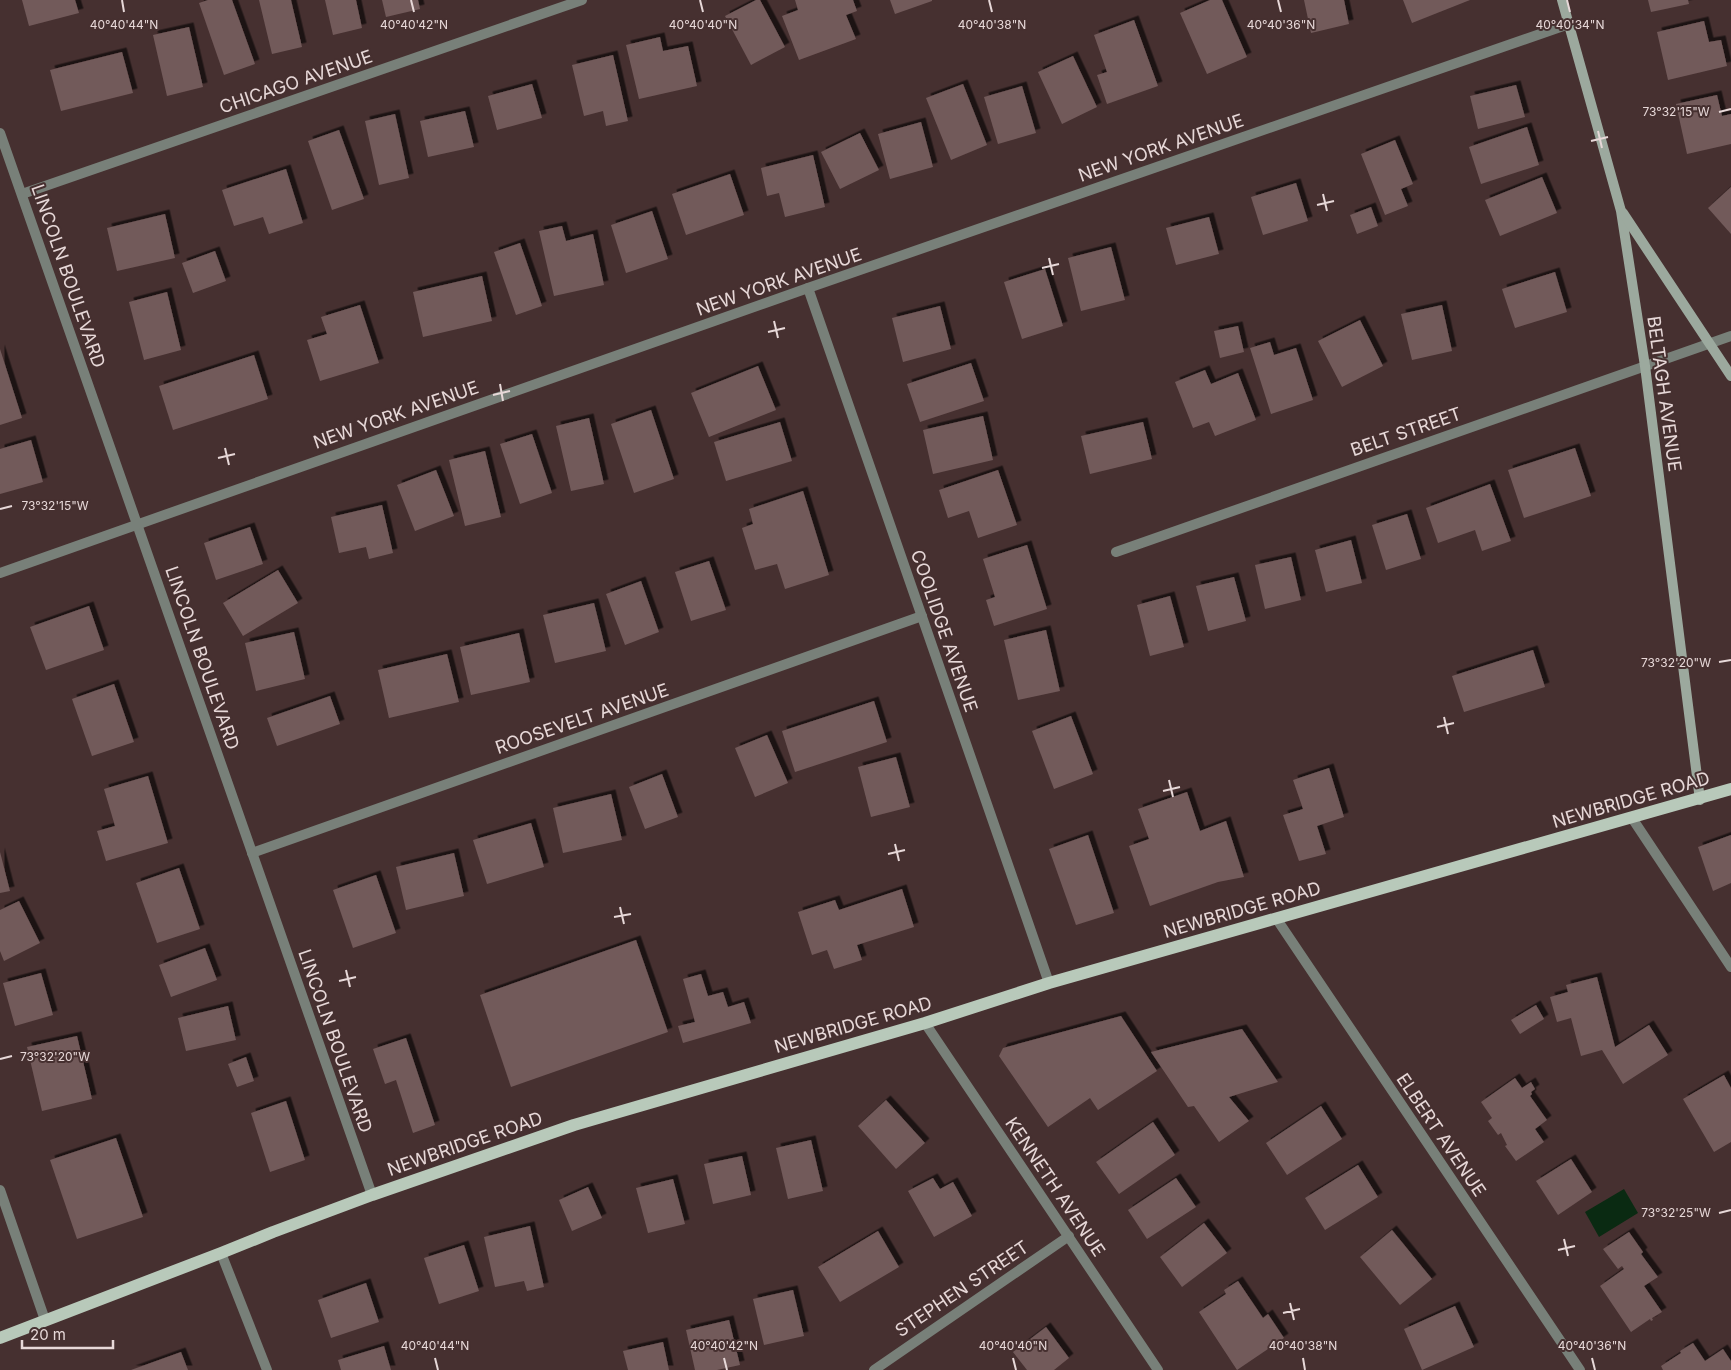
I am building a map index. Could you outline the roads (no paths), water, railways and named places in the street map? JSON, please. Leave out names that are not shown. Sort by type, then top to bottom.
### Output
[{"type":"main road","name":"NEWBRIDGE ROAD","points":[[0,1338],[372,1195],[574,1125],[925,1023],[1049,983],[1700,800],[1731,789]]},
{"type":"street","name":"CHICAGO AVENUE","points":[[22,194],[582,0]]},
{"type":"street","name":"BELTAGH AVENUE","points":[[1562,0],[1621,210],[1645,366],[1700,800]]},
{"type":"street","name":"NEW YORK AVENUE","points":[[0,573],[137,523],[808,288],[1569,24]]},
{"type":"street","name":"LINCOLN BOULEVARD","points":[[0,133],[372,1195]]},
{"type":"street","points":[[1621,210],[1731,376]]},
{"type":"street","name":"COOLIDGE AVENUE","points":[[808,288],[1049,983]]},
{"type":"street","name":"BELT STREET","points":[[1116,552],[1731,336]]},
{"type":"street","name":"ROOSEVELT AVENUE","points":[[252,853],[922,616]]},
{"type":"street","points":[[1632,818],[1731,967]]},
{"type":"street","name":"ELBERT AVENUE","points":[[1276,918],[1580,1370]]},
{"type":"street","name":"KENNETH AVENUE","points":[[925,1023],[1158,1370]]},
{"type":"street","points":[[0,1190],[45,1320]]},
{"type":"street","name":"STEPHEN STREET","points":[[874,1370],[1068,1236]]},
{"type":"street","points":[[221,1253],[267,1370]]}]
